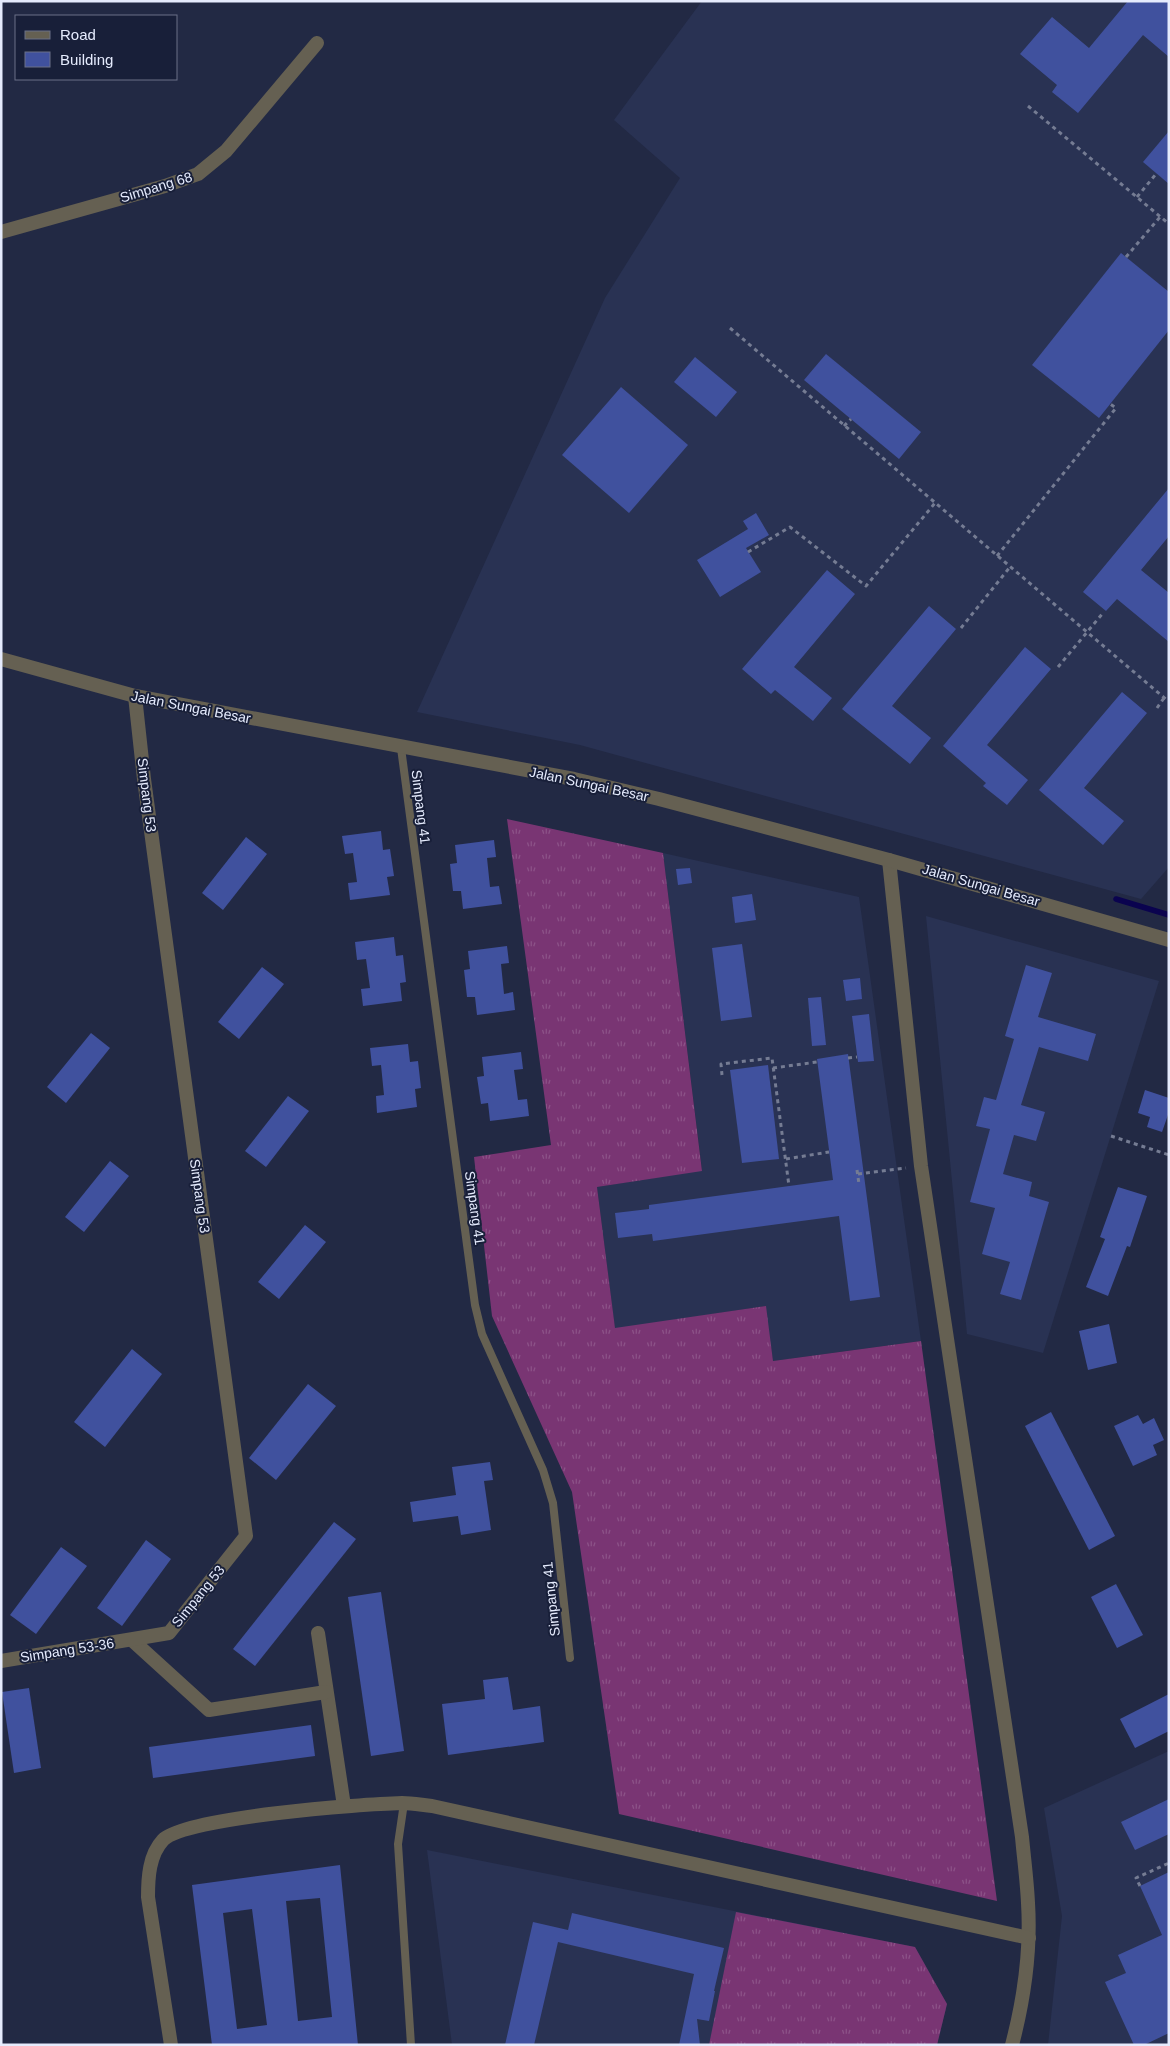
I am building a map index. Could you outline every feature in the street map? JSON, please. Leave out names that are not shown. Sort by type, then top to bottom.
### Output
[{"type":"street","name":"Simpang 68","points":[[1,232],[165,186],[198,174],[226,151],[317,43]]},
{"type":"street","name":"Jalan Sungai Besar","points":[[1,659],[135,696],[593,783],[890,860],[1169,940]]},
{"type":"street","name":"Simpang 53","points":[[132,1640],[169,1633],[246,1536],[145,789],[135,696]]},
{"type":"street","points":[[890,860],[921,1166],[1022,1837],[1028,1902],[1028,1938],[1026,1975],[1012,2045]]},
{"type":"street","points":[[318,1633],[344,1806]]},
{"type":"street","name":"Simpang 53-36","points":[[1,1661],[132,1640]]},
{"type":"street","points":[[132,1640],[209,1710],[326,1692]]},
{"type":"street","points":[[172,2045],[148,1897],[148,1876],[155,1852],[164,1839],[179,1831],[223,1821],[344,1806],[404,1803],[432,1806],[1028,1938]]},
{"type":"lane","name":"Simpang 41","points":[[401,748],[475,1305],[482,1334],[544,1470],[553,1503],[570,1658]]},
{"type":"lane","points":[[404,1803],[398,1844],[411,2045]]},
{"type":"path","points":[[1028,106],[1169,224]]},
{"type":"path","points":[[1137,197],[1156,174]]},
{"type":"path","points":[[1126,257],[1160,217]]},
{"type":"path","points":[[730,328],[1166,700],[1157,708]]},
{"type":"path","points":[[997,556],[1116,408],[1110,404]]},
{"type":"path","points":[[844,426],[851,419]]},
{"type":"path","points":[[748,552],[790,527],[866,586],[935,503]]},
{"type":"path","points":[[961,628],[1010,567]]},
{"type":"path","points":[[1058,667],[1103,613]]},
{"type":"path","points":[[848,1058],[857,1057]]},
{"type":"path","points":[[722,1076],[721,1064],[772,1058],[789,1186]]},
{"type":"path","points":[[773,1068],[817,1062]]},
{"type":"path","points":[[1110,1136],[1169,1155]]},
{"type":"path","points":[[786,1159],[829,1152]]},
{"type":"path","points":[[859,1184],[858,1172],[921,1166]]},
{"type":"path","points":[[1140,1886],[1136,1878],[1169,1863]]},
{"type":"shaded area","points":[[702,1],[1169,1],[1169,867],[1141,899],[580,745],[417,712],[605,298],[680,178],[614,120]]},
{"type":"shaded area","points":[[663,853],[859,897],[921,1341],[773,1361],[765,1306],[615,1329],[597,1187],[702,1170]]},
{"type":"shaded area","points":[[926,916],[1159,981],[1043,1353],[967,1334]]},
{"type":"shaded area","points":[[1169,1751],[1169,2045],[1048,2045],[1062,1916],[1044,1808]]},
{"type":"shaded area","points":[[427,1850],[915,1947],[947,2004],[937,2045],[452,2045]]},
{"type":"green space","points":[[507,819],[663,853],[702,1171],[597,1187],[615,1328],[766,1306],[773,1361],[921,1341],[997,1901],[619,1814],[572,1492],[492,1316],[474,1157],[551,1145]]},
{"type":"green space","points":[[736,1912],[915,1947],[947,2004],[937,2045],[709,2045]]},
{"type":"building","points":[[1128,1],[1169,1],[1169,57],[1143,35],[1078,113],[1052,92],[1057,85],[1020,54],[1052,17],[1089,48]]},
{"type":"building","points":[[1169,131],[1169,184],[1143,162]]},
{"type":"building","points":[[1121,253],[1169,292],[1169,330],[1099,418],[1032,365]]},
{"type":"building","points":[[826,354],[921,432],[899,459],[804,380]]},
{"type":"building","points":[[695,357],[737,392],[716,417],[674,382]]},
{"type":"building","points":[[621,387],[688,445],[629,513],[562,455]]},
{"type":"building","points":[[1169,488],[1169,536],[1141,570],[1169,593],[1169,642],[1117,599],[1106,611],[1083,592]]},
{"type":"building","points":[[756,513],[769,535],[746,548],[761,572],[720,597],[697,560],[748,529],[743,521]]},
{"type":"building","points":[[827,570],[855,594],[794,667],[832,698],[813,721],[775,690],[771,694],[742,669]]},
{"type":"building","points":[[929,606],[956,629],[892,706],[931,738],[910,764],[842,709]]},
{"type":"building","points":[[1025,647],[1051,669],[987,745],[1028,780],[1007,805],[983,786],[986,783],[943,746]]},
{"type":"building","points":[[1122,692],[1147,713],[1084,788],[1124,821],[1103,845],[1039,790]]},
{"type":"building","points":[[381,831],[383,850],[390,849],[394,876],[387,877],[390,895],[350,900],[348,883],[357,882],[353,853],[345,854],[342,836]]},
{"type":"building","points":[[246,837],[267,854],[223,910],[202,893]]},
{"type":"building","points":[[494,840],[496,857],[487,858],[490,887],[499,886],[502,904],[463,909],[461,891],[453,891],[450,864],[457,863],[455,845]]},
{"type":"building","points":[[690,868],[692,883],[678,885],[676,869]]},
{"type":"building","points":[[752,894],[756,920],[735,923],[732,897]]},
{"type":"building","points":[[394,937],[396,956],[403,955],[406,982],[400,983],[402,1001],[363,1006],[361,989],[370,988],[366,959],[357,960],[355,942]]},
{"type":"building","points":[[742,944],[752,1017],[721,1021],[712,948]]},
{"type":"building","points":[[507,946],[509,963],[501,964],[504,994],[513,992],[515,1010],[477,1015],[475,997],[467,997],[464,970],[470,969],[468,951]]},
{"type":"building","points":[[1026,965],[1052,973],[1038,1017],[1096,1034],[1088,1061],[1039,1047],[1021,1105],[1045,1112],[1036,1141],[1014,1135],[1003,1174],[1032,1182],[1029,1196],[1049,1202],[1021,1300],[1000,1294],[1010,1262],[982,1254],[995,1208],[970,1202],[990,1129],[976,1126],[984,1097],[996,1100],[1014,1039],[1005,1036]]},
{"type":"building","points":[[262,967],[284,984],[239,1039],[218,1022]]},
{"type":"building","points":[[860,978],[862,999],[846,1001],[843,980]]},
{"type":"building","points":[[821,997],[826,1045],[812,1046],[808,998]]},
{"type":"building","points":[[869,1014],[874,1061],[858,1062],[852,1016]]},
{"type":"building","points":[[91,1033],[110,1048],[66,1103],[47,1087]]},
{"type":"building","points":[[408,1044],[410,1062],[418,1061],[421,1088],[415,1089],[417,1107],[377,1113],[376,1096],[384,1095],[381,1065],[372,1066],[370,1048]]},
{"type":"building","points":[[521,1052],[523,1069],[514,1070],[518,1100],[527,1099],[529,1116],[490,1121],[488,1103],[481,1104],[477,1077],[484,1076],[482,1057]]},
{"type":"building","points":[[848,1054],[880,1297],[850,1301],[839,1216],[653,1241],[652,1234],[618,1238],[615,1213],[649,1209],[649,1205],[833,1180],[817,1059]]},
{"type":"building","points":[[768,1065],[779,1159],[742,1163],[730,1070]]},
{"type":"building","points":[[1145,1090],[1169,1098],[1169,1112],[1162,1132],[1147,1127],[1150,1117],[1138,1113]]},
{"type":"building","points":[[288,1096],[309,1111],[266,1167],[245,1151]]},
{"type":"building","points":[[110,1161],[129,1176],[84,1232],[65,1217]]},
{"type":"building","points":[[1118,1187],[1147,1196],[1130,1247],[1127,1246],[1108,1296],[1086,1287],[1105,1239],[1100,1237]]},
{"type":"building","points":[[305,1225],[326,1242],[279,1299],[258,1282]]},
{"type":"building","points":[[1109,1324],[1117,1363],[1088,1370],[1079,1331]]},
{"type":"building","points":[[132,1349],[162,1374],[105,1447],[74,1422]]},
{"type":"building","points":[[308,1384],[336,1406],[276,1480],[249,1458]]},
{"type":"building","points":[[1051,1412],[1115,1536],[1089,1550],[1025,1426]]},
{"type":"building","points":[[1138,1415],[1143,1424],[1154,1418],[1164,1440],[1153,1445],[1157,1455],[1133,1466],[1114,1426]]},
{"type":"building","points":[[490,1462],[493,1480],[484,1481],[491,1530],[461,1535],[458,1516],[413,1522],[410,1502],[456,1495],[452,1467]]},
{"type":"building","points":[[334,1522],[356,1539],[255,1666],[233,1649]]},
{"type":"building","points":[[146,1540],[171,1559],[122,1626],[97,1608]]},
{"type":"building","points":[[61,1547],[87,1566],[36,1634],[10,1615]]},
{"type":"building","points":[[1116,1584],[1143,1635],[1117,1648],[1091,1597]]},
{"type":"building","points":[[381,1592],[404,1751],[371,1756],[348,1597]]},
{"type":"building","points":[[508,1677],[513,1710],[540,1706],[544,1742],[448,1755],[442,1704],[485,1699],[483,1680]]},
{"type":"building","points":[[29,1688],[41,1768],[14,1773],[2,1692]]},
{"type":"building","points":[[1169,1694],[1169,1731],[1135,1748],[1120,1719]]},
{"type":"building","points":[[311,1725],[315,1756],[153,1778],[149,1747]]},
{"type":"building","points":[[1169,1799],[1169,1834],[1135,1850],[1121,1822]]},
{"type":"building","points":[[340,1865],[358,2045],[212,2045],[192,1885]],"holes":[[[320,1898],[332,2017],[298,2021],[286,1901]],[[252,1909],[267,2025],[237,2029],[223,1913]]]},
{"type":"building","points":[[1169,1872],[1169,2033],[1144,2045],[1134,2045],[1105,1982],[1126,1973],[1118,1955],[1162,1935],[1140,1886]]},
{"type":"building","points":[[572,1913],[724,1948],[709,2021],[697,2019],[700,2045],[679,2045],[694,1974],[558,1942],[534,2045],[505,2045],[533,1922],[568,1930]]},
{"type":"waterway","points":[[1116,899],[1169,915]]}]
